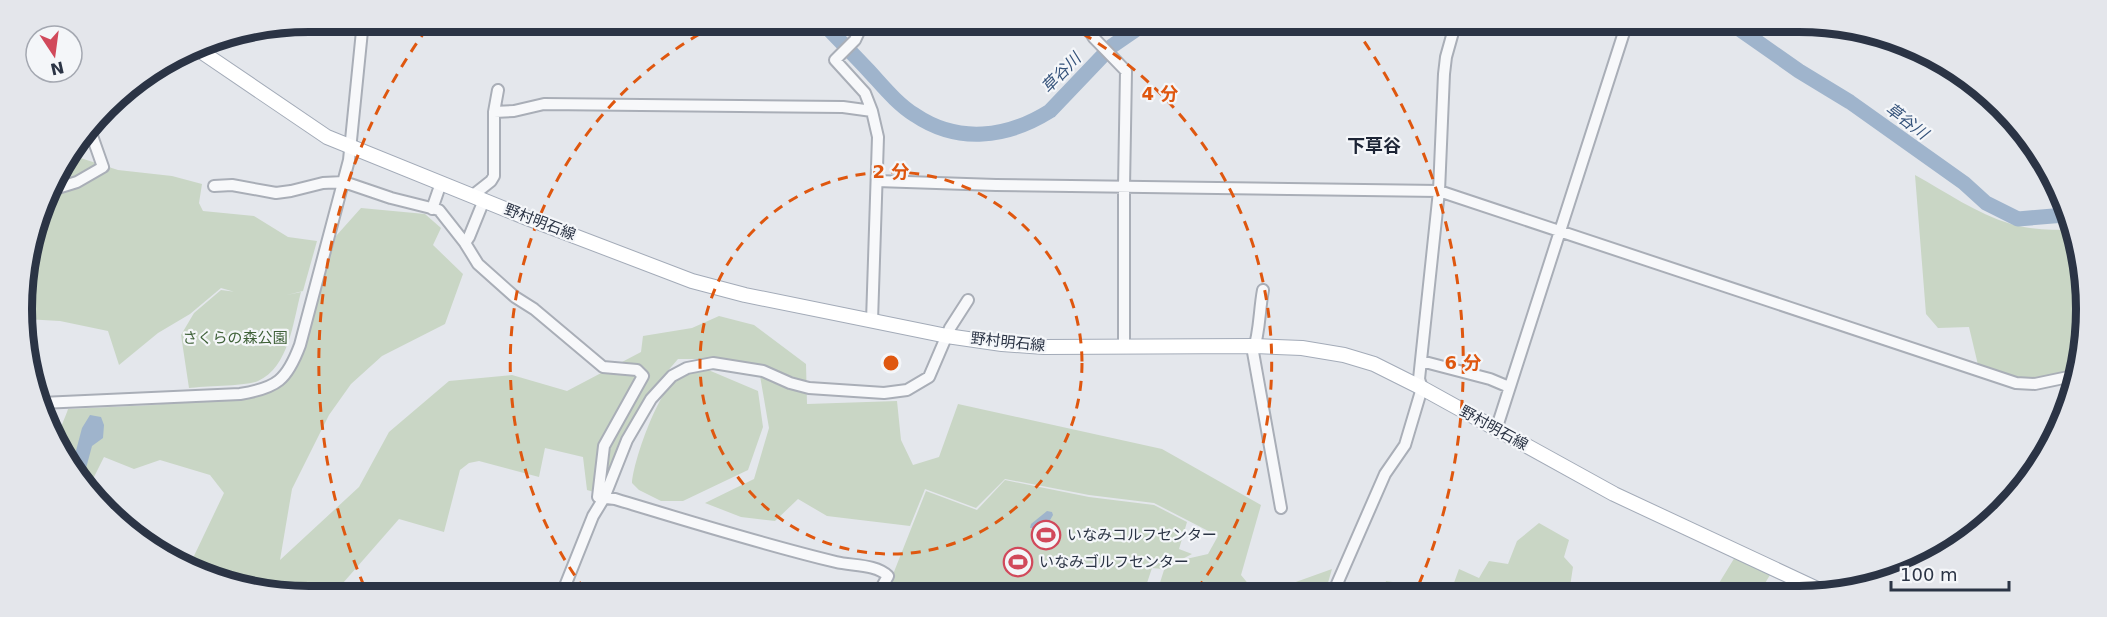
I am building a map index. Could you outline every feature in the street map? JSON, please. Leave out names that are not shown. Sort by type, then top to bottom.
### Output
[{"type":"main road","name":"野村明石線","points":[[203,53],[327,137],[692,281],[745,295],[872,321],[1002,344],[1044,347],[1255,346],[1302,348],[1344,355],[1374,364],[1614,494],[1810,585]]},
{"type":"street","points":[[48,403],[263,391],[279,381],[290,369],[300,345],[344,182],[351,147],[362,32]]},
{"type":"street","points":[[859,32],[855,40],[835,60],[865,93],[878,137],[872,321]]},
{"type":"street","points":[[1090,32],[1126,71],[1124,346]]},
{"type":"street","points":[[1336,586],[1385,474],[1405,445],[1422,388],[1419,379],[1439,190],[1444,74],[1453,32]]},
{"type":"street","points":[[1496,430],[1624,32]]},
{"type":"street","points":[[465,243],[469,237],[478,198],[494,176],[494,112],[498,90]]},
{"type":"street","points":[[494,112],[514,111],[544,104],[843,107],[872,111]]},
{"type":"street","points":[[59,187],[77,182],[103,167],[92,136]]},
{"type":"street","points":[[877,181],[1124,187],[1439,190],[2016,383],[2035,384],[2067,377]]},
{"type":"street","points":[[214,186],[232,185],[276,193],[323,183],[344,182],[439,210],[478,264],[515,297],[534,309],[603,367],[637,370],[643,376],[604,446],[598,497],[785,550],[882,570],[888,576],[882,586]]},
{"type":"street","points":[[432,208],[441,183]]},
{"type":"street","points":[[1263,290],[1253,352],[1281,508]]},
{"type":"street","points":[[565,586],[627,440],[651,399],[672,376],[687,368],[713,363],[762,371],[809,388],[884,393],[907,390],[929,377],[950,328],[968,300]]},
{"type":"street","points":[[1421,361],[1490,379],[1509,387]]},
{"type":"green space","name":"さくらの森公園","points":[[77,157],[118,170],[172,176],[202,184],[199,203],[203,211],[254,216],[288,237],[317,241],[303,291],[287,295],[301,292],[283,355],[268,374],[252,383],[189,388],[181,335],[194,313],[221,290],[233,292],[221,288],[190,314],[158,333],[119,365],[108,331],[60,321],[32,319],[32,290],[37,254],[46,219],[60,186]]},
{"type":"green space","points":[[1915,175],[1998,220],[2034,229],[2064,230],[2073,272],[2076,308],[2073,345],[2067,375],[2028,383],[1978,365],[1969,327],[1938,328],[1926,314]]},
{"type":"green space","points":[[361,208],[425,214],[441,228],[433,245],[463,274],[445,324],[382,356],[351,384],[329,415],[292,489],[280,560],[359,487],[389,432],[449,381],[512,375],[567,391],[641,352],[643,336],[692,328],[719,316],[754,325],[806,364],[807,404],[897,401],[901,440],[913,465],[939,457],[958,404],[1162,449],[1261,505],[1241,575],[1250,586],[1159,586],[1164,570],[1186,559],[1208,554],[1218,536],[1154,503],[1089,495],[1005,479],[976,508],[925,489],[910,526],[827,516],[798,499],[775,521],[741,517],[705,503],[754,479],[769,428],[758,364],[716,359],[678,359],[653,388],[616,457],[601,494],[587,490],[583,457],[545,448],[539,477],[479,461],[469,463],[460,470],[444,532],[399,519],[340,586],[272,583],[219,571],[191,559],[224,493],[210,475],[160,460],[134,469],[104,457],[93,482],[69,447],[60,431],[61,426],[68,409],[153,405],[252,396],[279,387],[289,379],[300,357],[336,236]]},
{"type":"green space","points":[[706,369],[758,391],[763,427],[748,470],[683,501],[661,501],[639,490],[632,483],[642,444],[654,413],[668,388],[682,375]]},
{"type":"green space","name":"いなみコルフセンター","points":[[1005,480],[1089,497],[1154,505],[1187,522],[1179,549],[1192,554],[1163,569],[1152,568],[1146,586],[888,586],[926,491],[977,510]]},
{"type":"green space","points":[[1539,523],[1569,540],[1564,557],[1573,567],[1570,586],[1453,586],[1459,569],[1479,578],[1489,561],[1508,564],[1517,541]]},
{"type":"green space","points":[[1735,557],[1770,575],[1763,586],[1717,586]]},
{"type":"green space","points":[[1332,569],[1327,586],[1285,586]]},
{"type":"green space","points":[[1386,581],[1418,586],[1385,586]]},
{"type":"water","points":[[90,415],[101,417],[104,425],[103,438],[92,446],[85,472],[75,456],[82,428]]},
{"type":"water","points":[[1047,511],[1052,512],[1053,515],[1046,527],[1030,528],[1031,524]]},
{"type":"waterway","name":"草谷川","points":[[832,32],[908,111],[931,124],[965,134],[1000,132],[1034,120],[1050,111],[1112,46],[1132,32]]},
{"type":"waterway","name":"草谷川","points":[[1744,32],[1799,71],[1850,102],[1964,183],[1986,203],[2018,219],[2060,215]]},
{"type":"place","name":"いなみコルフセンター","points":[[1046,535]]},
{"type":"place","name":"いなみゴルフセンター","points":[[1018,562]]},
{"type":"district","name":"下草谷","points":[[1374,145]]}]
